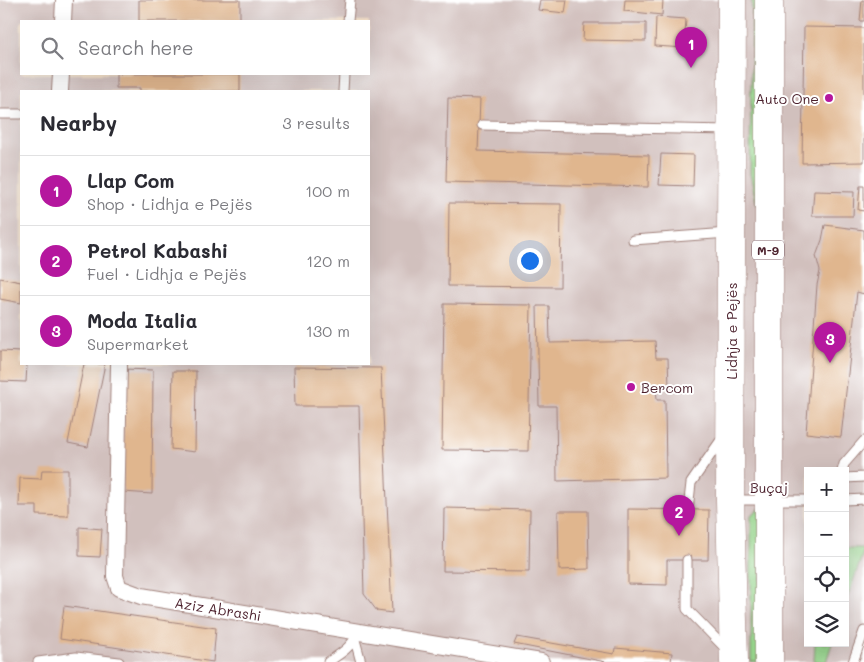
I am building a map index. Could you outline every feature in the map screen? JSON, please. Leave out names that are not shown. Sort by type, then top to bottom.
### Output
[{"type":"highway","name":"Lidhja e Pejës","points":[[732,0],[730,500],[733,659]]},
{"type":"highway","name":"M-9","points":[[768,662],[769,0]]},
{"type":"street","points":[[63,20],[64,0]]},
{"type":"street","points":[[60,75],[60,90]]},
{"type":"street","name":"Aziz Abrashi","points":[[119,365],[115,576],[119,588],[141,596],[357,636],[540,662]]},
{"type":"lane","points":[[348,20],[350,0]]},
{"type":"lane","points":[[343,90],[344,75]]},
{"type":"lane","points":[[0,114],[20,114]]},
{"type":"lane","points":[[482,125],[732,130]]},
{"type":"lane","points":[[632,240],[731,232]]},
{"type":"lane","points":[[688,510],[691,483],[730,426]]},
{"type":"lane","points":[[843,467],[864,441]]},
{"type":"lane","points":[[849,478],[864,477]]},
{"type":"lane","points":[[849,500],[864,499]]},
{"type":"lane","name":"Buçaj","points":[[730,500],[804,500]]},
{"type":"lane","points":[[687,560],[687,609],[733,659]]},
{"type":"lane","points":[[853,662],[864,632]]},
{"type":"lane","points":[[328,662],[346,651],[357,636]]},
{"type":"lane","points":[[357,636],[361,662]]},
{"type":"lane","points":[[38,662],[76,657],[119,662]]},
{"type":"shaded area","points":[[0,0],[864,0],[864,662],[0,662]]},
{"type":"green space","points":[[752,0],[761,0],[757,205],[750,174]]},
{"type":"green space","points":[[760,508],[762,662],[751,662],[751,515]]},
{"type":"green space","points":[[849,548],[864,548],[849,593]]},
{"type":"green space","points":[[815,647],[831,647],[826,662],[814,662]]},
{"type":"building","points":[[139,0],[240,0],[240,20],[139,20]]},
{"type":"building","points":[[540,0],[567,0],[565,13],[538,10]]},
{"type":"building","points":[[625,0],[663,0],[662,15],[624,11]]},
{"type":"building","points":[[862,0],[864,0],[864,21],[860,21]]},
{"type":"building","points":[[656,17],[686,19],[684,48],[655,46]]},
{"type":"building","points":[[584,23],[646,23],[646,41],[583,40]]},
{"type":"building","points":[[804,27],[864,28],[864,162],[802,163]]},
{"type":"building","points":[[116,75],[240,75],[240,90],[140,90],[140,88],[116,88]]},
{"type":"building","points":[[448,98],[480,99],[478,151],[649,155],[648,187],[446,182]]},
{"type":"building","points":[[661,154],[694,155],[693,186],[659,185]]},
{"type":"building","points":[[860,186],[864,186],[864,211],[858,210]]},
{"type":"building","points":[[814,191],[854,192],[853,216],[812,216]]},
{"type":"building","points":[[449,203],[561,204],[560,287],[448,286]]},
{"type":"building","points":[[825,225],[864,230],[864,294],[857,292],[841,437],[806,433],[817,285],[820,271],[816,256]]},
{"type":"building","points":[[0,278],[20,282],[20,303],[0,299]]},
{"type":"building","points":[[444,304],[531,305],[528,451],[442,450]]},
{"type":"building","points":[[537,306],[549,306],[550,343],[655,341],[656,358],[668,358],[669,387],[656,387],[657,400],[665,400],[666,478],[557,481],[556,406],[539,406]]},
{"type":"building","points":[[0,351],[20,352],[20,365],[27,365],[26,382],[0,381]]},
{"type":"building","points":[[84,365],[105,365],[88,447],[68,443]]},
{"type":"building","points":[[294,367],[381,368],[392,613],[377,611],[364,594],[359,406],[295,406]]},
{"type":"building","points":[[124,369],[153,370],[152,494],[123,492]]},
{"type":"building","points":[[173,371],[196,371],[195,452],[171,449]]},
{"type":"building","points":[[42,470],[68,470],[68,516],[37,515],[37,506],[19,506],[20,478],[41,479]]},
{"type":"building","points":[[444,508],[530,510],[529,572],[443,571]]},
{"type":"building","points":[[628,509],[709,510],[708,560],[667,560],[667,585],[628,584]]},
{"type":"building","points":[[558,511],[588,511],[589,569],[559,570]]},
{"type":"building","points":[[79,527],[102,529],[100,557],[79,556]]},
{"type":"building","points":[[64,606],[216,628],[213,662],[60,639]]},
{"type":"building","points":[[517,637],[614,654],[615,648],[672,653],[671,662],[606,662],[514,644]]},
{"type":"place","name":"Llap Com","points":[[691,68]]},
{"type":"place","name":"Auto One","points":[[829,98]]},
{"type":"place","name":"Moda Italia","points":[[830,363]]},
{"type":"place","name":"Bercom","points":[[631,387]]},
{"type":"place","name":"Petrol Kabashi","points":[[679,536]]}]
